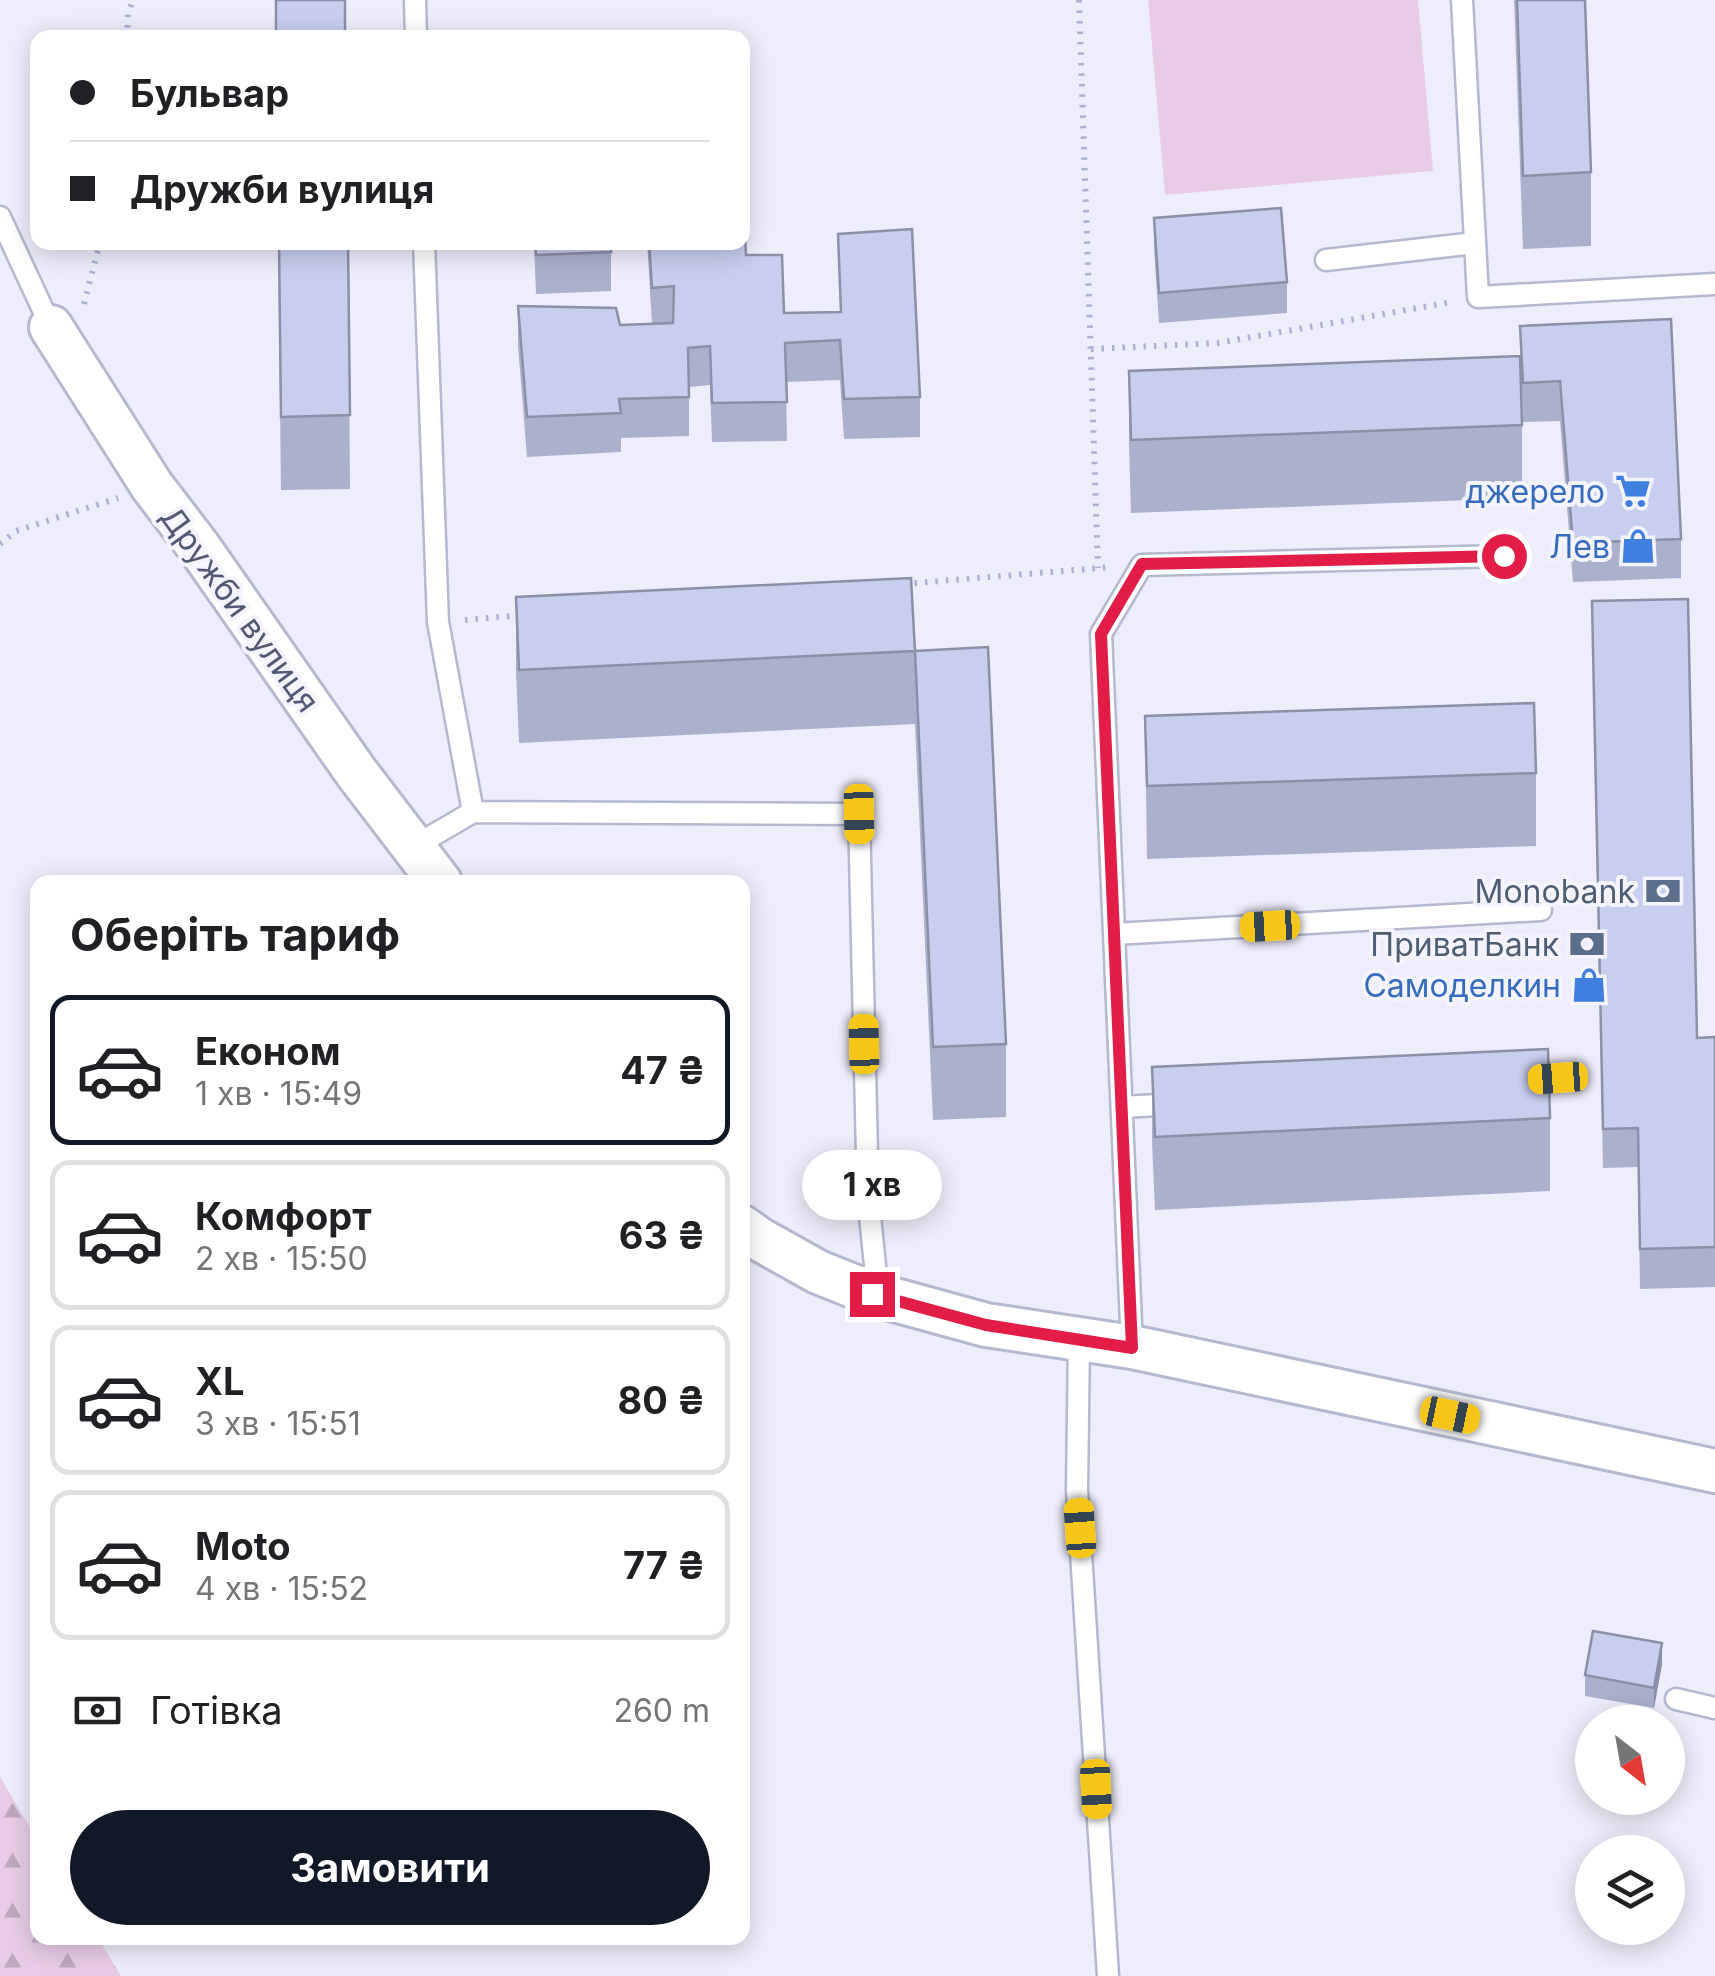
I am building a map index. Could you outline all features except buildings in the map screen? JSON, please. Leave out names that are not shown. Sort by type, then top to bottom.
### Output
[{"type":"street","name":"Дружби вулиця","points":[[60,342],[152,486],[356,772],[435,875]]},
{"type":"street","points":[[750,1232],[818,1272],[872,1294],[986,1325],[1132,1348],[1715,1471]]},
{"type":"lane","points":[[415,0],[416,30]]},
{"type":"lane","points":[[1462,0],[1478,297],[1715,284]]},
{"type":"lane","points":[[0,217],[60,342]]},
{"type":"lane","points":[[1326,260],[1475,243]]},
{"type":"lane","points":[[424,250],[438,622],[473,812]]},
{"type":"lane","points":[[1132,1348],[1101,634],[1142,564],[1504,556]]},
{"type":"lane","points":[[414,847],[473,812],[859,814],[868,1196],[876,1275],[872,1294]]},
{"type":"lane","points":[[1114,934],[1542,910]]},
{"type":"lane","points":[[1122,1108],[1201,1102]]},
{"type":"lane","points":[[1080,1339],[1077,1490],[1108,1976]]},
{"type":"lane","points":[[1676,1699],[1715,1708]]},
{"type":"path","points":[[127,30],[133,0]]},
{"type":"path","points":[[1079,0],[1098,568]]},
{"type":"path","points":[[60,342],[97,250]]},
{"type":"path","points":[[1091,349],[1218,343],[1478,297]]},
{"type":"path","points":[[0,544],[16,531],[152,486]]},
{"type":"path","points":[[888,586],[1142,564]]},
{"type":"path","points":[[438,622],[536,614]]},
{"type":"green space","points":[[1148,0],[1418,0],[1433,171],[1165,195]]},
{"type":"green space","points":[[0,1777],[30,1827],[30,1945],[102,1945],[121,1976],[0,1976]]},
{"type":"place","name":"джерело","points":[[1633,491]]},
{"type":"place","name":"Лев","points":[[1638,546]]},
{"type":"place","name":"Monobank","points":[[1663,891]]},
{"type":"place","name":"ПриватБанк","points":[[1587,944]]},
{"type":"place","name":"Самоделкин","points":[[1589,985]]},
{"type":"route","points":[[872,1294],[986,1325],[1132,1348],[1101,634],[1142,564],[1504,556]]}]
